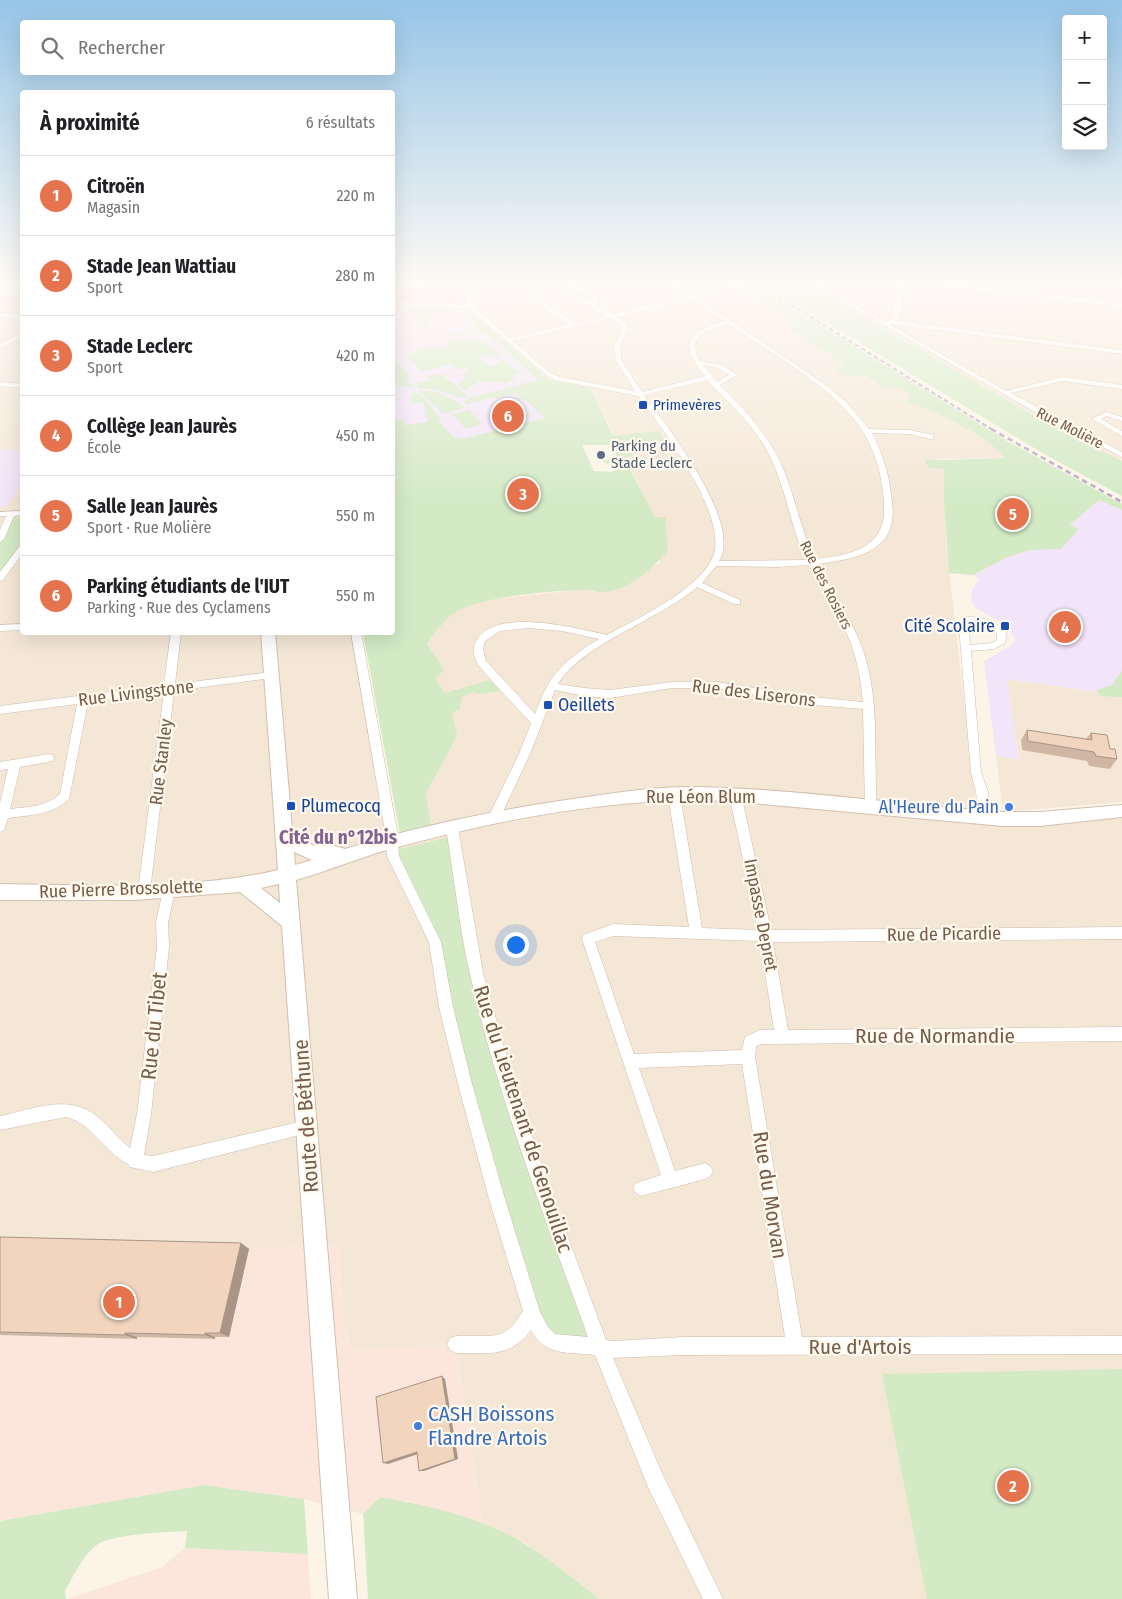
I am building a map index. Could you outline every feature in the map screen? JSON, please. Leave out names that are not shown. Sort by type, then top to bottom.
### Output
[{"type":"main road","name":"Route de Béthune","points":[[316,1247],[343,1599]]},
{"type":"street","points":[[527,356],[552,377],[640,394],[710,377]]},
{"type":"street","points":[[493,820],[517,770],[557,676],[571,661],[676,600],[697,584],[714,563],[720,536],[706,499],[681,453],[622,368],[618,356]]},
{"type":"street","name":"Rue des Rosiers","points":[[695,356],[710,377],[754,424],[776,459],[786,484],[805,546],[834,598],[857,647],[863,669],[868,706],[870,808]]},
{"type":"street","points":[[714,563],[800,564],[860,552],[876,544],[885,532],[889,513],[887,488],[867,431],[850,411],[827,390],[777,356]]},
{"type":"street","name":"Rue Molière","points":[[940,356],[1005,393],[1102,434],[1122,455]]},
{"type":"street","points":[[700,363],[720,366],[734,375],[717,384]]},
{"type":"street","points":[[1005,393],[1063,378],[1122,387]]},
{"type":"street","points":[[0,384],[20,386]]},
{"type":"street","points":[[1122,418],[1106,414],[1096,419],[1102,434],[1122,434]]},
{"type":"street","points":[[867,431],[910,432],[930,437]]},
{"type":"street","points":[[0,514],[20,513]]},
{"type":"street","points":[[0,539],[11,514]]},
{"type":"street","points":[[0,578],[20,552]]},
{"type":"street","points":[[697,584],[737,602]]},
{"type":"street","points":[[536,722],[482,663],[478,651],[482,638],[501,627],[516,623],[608,638]]},
{"type":"street","points":[[0,628],[20,627]]},
{"type":"street","name":"Rue Stanley","points":[[144,891],[176,635]]},
{"type":"street","name":"Route de Béthune","points":[[268,635],[316,1247]]},
{"type":"street","name":"Rue du Lieutenant de Genouillac","points":[[356,635],[392,856],[435,942],[446,1007],[465,1084],[532,1312],[542,1334],[552,1342],[600,1347]]},
{"type":"street","points":[[966,648],[976,772],[982,792],[985,818]]},
{"type":"street","name":"Rue Livingstone","points":[[0,710],[272,675]]},
{"type":"street","name":"Rue des Liserons","points":[[552,686],[584,692],[610,694],[672,685],[716,686],[813,701],[868,706]]},
{"type":"street","points":[[5,814],[50,806],[60,802],[65,796],[83,700]]},
{"type":"street","points":[[0,766],[49,758]]},
{"type":"street","points":[[0,827],[5,814],[15,764]]},
{"type":"street","name":"Rue Léon Blum","points":[[288,874],[308,870],[351,853],[452,828],[587,803],[650,795],[735,794],[985,818],[1040,819],[1122,811]]},
{"type":"street","name":"Impasse Depret","points":[[735,794],[766,936],[782,1037]]},
{"type":"street","points":[[674,795],[696,932]]},
{"type":"street","name":"Rue du Lieutenant de Genouillac","points":[[452,828],[476,973],[506,1079],[539,1180],[600,1347],[655,1480],[713,1599]]},
{"type":"street","points":[[284,831],[296,846],[312,855],[351,853]]},
{"type":"street","name":"Rue Pierre Brossolette","points":[[0,892],[169,890],[242,883],[288,874]]},
{"type":"street","points":[[242,883],[290,922]]},
{"type":"street","name":"Rue du Tibet","points":[[134,1162],[144,1114],[163,947],[162,923],[169,890]]},
{"type":"street","name":"Rue de Picardie","points":[[629,1061],[588,939],[613,930],[766,936],[1122,933]]},
{"type":"street","name":"Rue de Normandie","points":[[629,1061],[749,1049],[760,1036],[1122,1034]]},
{"type":"street","name":"Rue du Morvan","points":[[749,1049],[795,1347]]},
{"type":"street","points":[[629,1061],[670,1180]]},
{"type":"street","points":[[0,1123],[66,1110],[76,1111],[82,1113],[109,1142],[134,1162],[153,1164],[307,1127]]},
{"type":"street","points":[[641,1188],[705,1170]]},
{"type":"street","points":[[456,1344],[504,1344],[520,1333],[532,1312]]},
{"type":"street","name":"Rue d'Artois","points":[[600,1347],[614,1350],[643,1350],[683,1346],[1122,1345]]},
{"type":"shaded area","points":[[0,356],[20,356],[20,635],[353,635],[389,833],[400,834],[410,698],[427,644],[440,625],[458,610],[485,600],[586,589],[604,592],[627,585],[660,562],[655,517],[590,388],[549,380],[521,356],[832,356],[848,366],[845,376],[864,375],[885,388],[907,386],[1024,458],[925,459],[944,469],[946,543],[978,824],[999,826],[1122,818],[1122,1599],[599,1599],[525,1543],[483,1524],[456,1344],[352,1351],[343,1318],[339,1246],[249,1249],[0,1243]]},
{"type":"shaded area","points":[[395,356],[521,356],[549,380],[590,388],[614,438],[395,473]]},
{"type":"shaded area","points":[[930,356],[1122,356],[1122,461],[1033,415]]},
{"type":"shaded area","points":[[0,450],[20,450],[20,486],[8,505],[0,508]]},
{"type":"shaded area","points":[[1099,500],[1122,510],[1122,692],[1111,694],[1007,679],[1019,760],[996,756],[984,661],[1011,646],[1015,638],[1004,624],[974,607],[971,600],[972,590],[979,579],[973,575],[1008,557],[1030,550],[1061,548],[1079,529],[1070,525]]},
{"type":"shaded area","points":[[1006,679],[1111,694],[1122,692],[1122,802],[1003,812],[996,756],[1019,759]]},
{"type":"shaded area","points":[[0,1243],[249,1249],[339,1246],[343,1318],[352,1351],[456,1344],[483,1524],[411,1502],[381,1497],[363,1514],[304,1499],[204,1485],[0,1521]]},
{"type":"shaded area","points":[[185,1548],[308,1554],[311,1599],[67,1599],[162,1567]]},
{"type":"green space","points":[[409,356],[482,356],[478,357],[488,366],[501,363],[499,360],[503,360],[518,374],[512,376],[515,379],[504,384],[501,382],[478,382],[465,391],[458,384],[466,379],[462,374],[469,372],[466,368],[458,370],[451,364],[423,372],[408,358]]},
{"type":"green space","points":[[512,356],[521,356],[549,380],[590,388],[613,436],[659,431],[666,440],[629,447],[633,455],[607,464],[602,461],[617,457],[611,445],[582,445],[594,471],[612,472],[619,465],[627,463],[655,517],[665,517],[668,550],[648,571],[622,588],[601,592],[587,590],[556,591],[501,598],[469,606],[453,614],[444,622],[427,644],[444,670],[435,678],[445,693],[490,680],[500,691],[476,694],[475,691],[462,697],[460,710],[452,712],[457,736],[426,793],[431,826],[400,834],[363,635],[395,635],[395,420],[403,419],[405,425],[428,422],[423,403],[411,403],[411,395],[415,392],[422,396],[441,419],[438,420],[454,438],[459,437],[462,439],[545,418],[526,400],[519,400],[520,397],[515,393],[471,403],[470,405],[463,402],[471,397],[508,388],[506,386],[510,387],[539,380]]},
{"type":"green space","points":[[832,356],[870,356],[1009,442],[1122,504],[1122,510],[1099,500],[1070,525],[1079,529],[1061,549],[1030,550],[1008,557],[973,575],[949,573],[944,502],[944,469],[928,468],[925,459],[1006,458],[972,431],[906,401],[911,394],[894,387],[885,388],[864,375],[845,376],[835,369],[848,366]]},
{"type":"green space","points":[[881,356],[930,356],[1033,415],[1122,461],[1122,496],[1044,454]]},
{"type":"green space","points":[[395,359],[410,378],[406,379],[414,387],[395,386]]},
{"type":"green space","points":[[442,374],[468,397],[458,397],[432,389],[418,389],[416,383],[430,380],[426,376]]},
{"type":"green space","points":[[419,391],[432,391],[443,394],[464,408],[443,414]]},
{"type":"green space","points":[[469,410],[482,424],[466,429],[452,414]]},
{"type":"green space","points":[[20,517],[20,547],[0,574],[0,544],[11,518]]},
{"type":"green space","points":[[1122,671],[1122,697],[1100,696],[1097,690],[1112,685]]},
{"type":"green space","points":[[453,836],[476,973],[595,1331],[583,1344],[560,1346],[527,1299],[435,942],[392,851]]},
{"type":"green space","points":[[1122,1369],[1122,1599],[927,1599],[882,1374]]},
{"type":"green space","points":[[204,1485],[304,1499],[308,1554],[185,1548],[187,1531],[127,1536],[98,1544],[88,1554],[65,1591],[66,1599],[0,1599],[0,1521]]},
{"type":"green space","points":[[380,1497],[455,1514],[492,1527],[535,1550],[599,1599],[368,1599],[363,1514]]},
{"type":"building","points":[[1027,730],[1092,740],[1091,733],[1107,735],[1110,749],[1115,749],[1117,759],[1096,756],[1094,752],[1028,741]]},
{"type":"building","points":[[0,1237],[241,1243],[220,1333],[205,1333],[205,1335],[125,1333],[125,1335],[0,1332]]},
{"type":"building","name":"CASH Boissons Flandre Artois","points":[[442,1376],[455,1459],[419,1471],[417,1452],[383,1463],[376,1397]]},
{"type":"railway","points":[[873,356],[993,430]]},
{"type":"railway","points":[[991,429],[1122,502]]},
{"type":"place","name":"Primevères","points":[[643,405]]},
{"type":"place","name":"Parking étudiants de l'IUT","points":[[508,416]]},
{"type":"place","name":"Parking du Stade Leclerc","points":[[601,455]]},
{"type":"place","name":"Stade Leclerc","points":[[523,494]]},
{"type":"place","name":"Salle Jean Jaurès","points":[[1013,514]]},
{"type":"place","name":"Cité Scolaire","points":[[1005,626]]},
{"type":"place","name":"Collège Jean Jaurès","points":[[1065,627]]},
{"type":"place","name":"Oeillets","points":[[548,705]]},
{"type":"place","name":"Plumecocq","points":[[291,806]]},
{"type":"place","name":"Al'Heure du Pain","points":[[1009,807]]},
{"type":"place","name":"Citroën","points":[[119,1302]]},
{"type":"place","name":"CASH Boissons Flandre Artois","points":[[418,1426]]},
{"type":"place","name":"Stade Jean Wattiau","points":[[1013,1486]]},
{"type":"district","name":"Cité du n°12bis","points":[[338,837]]}]
